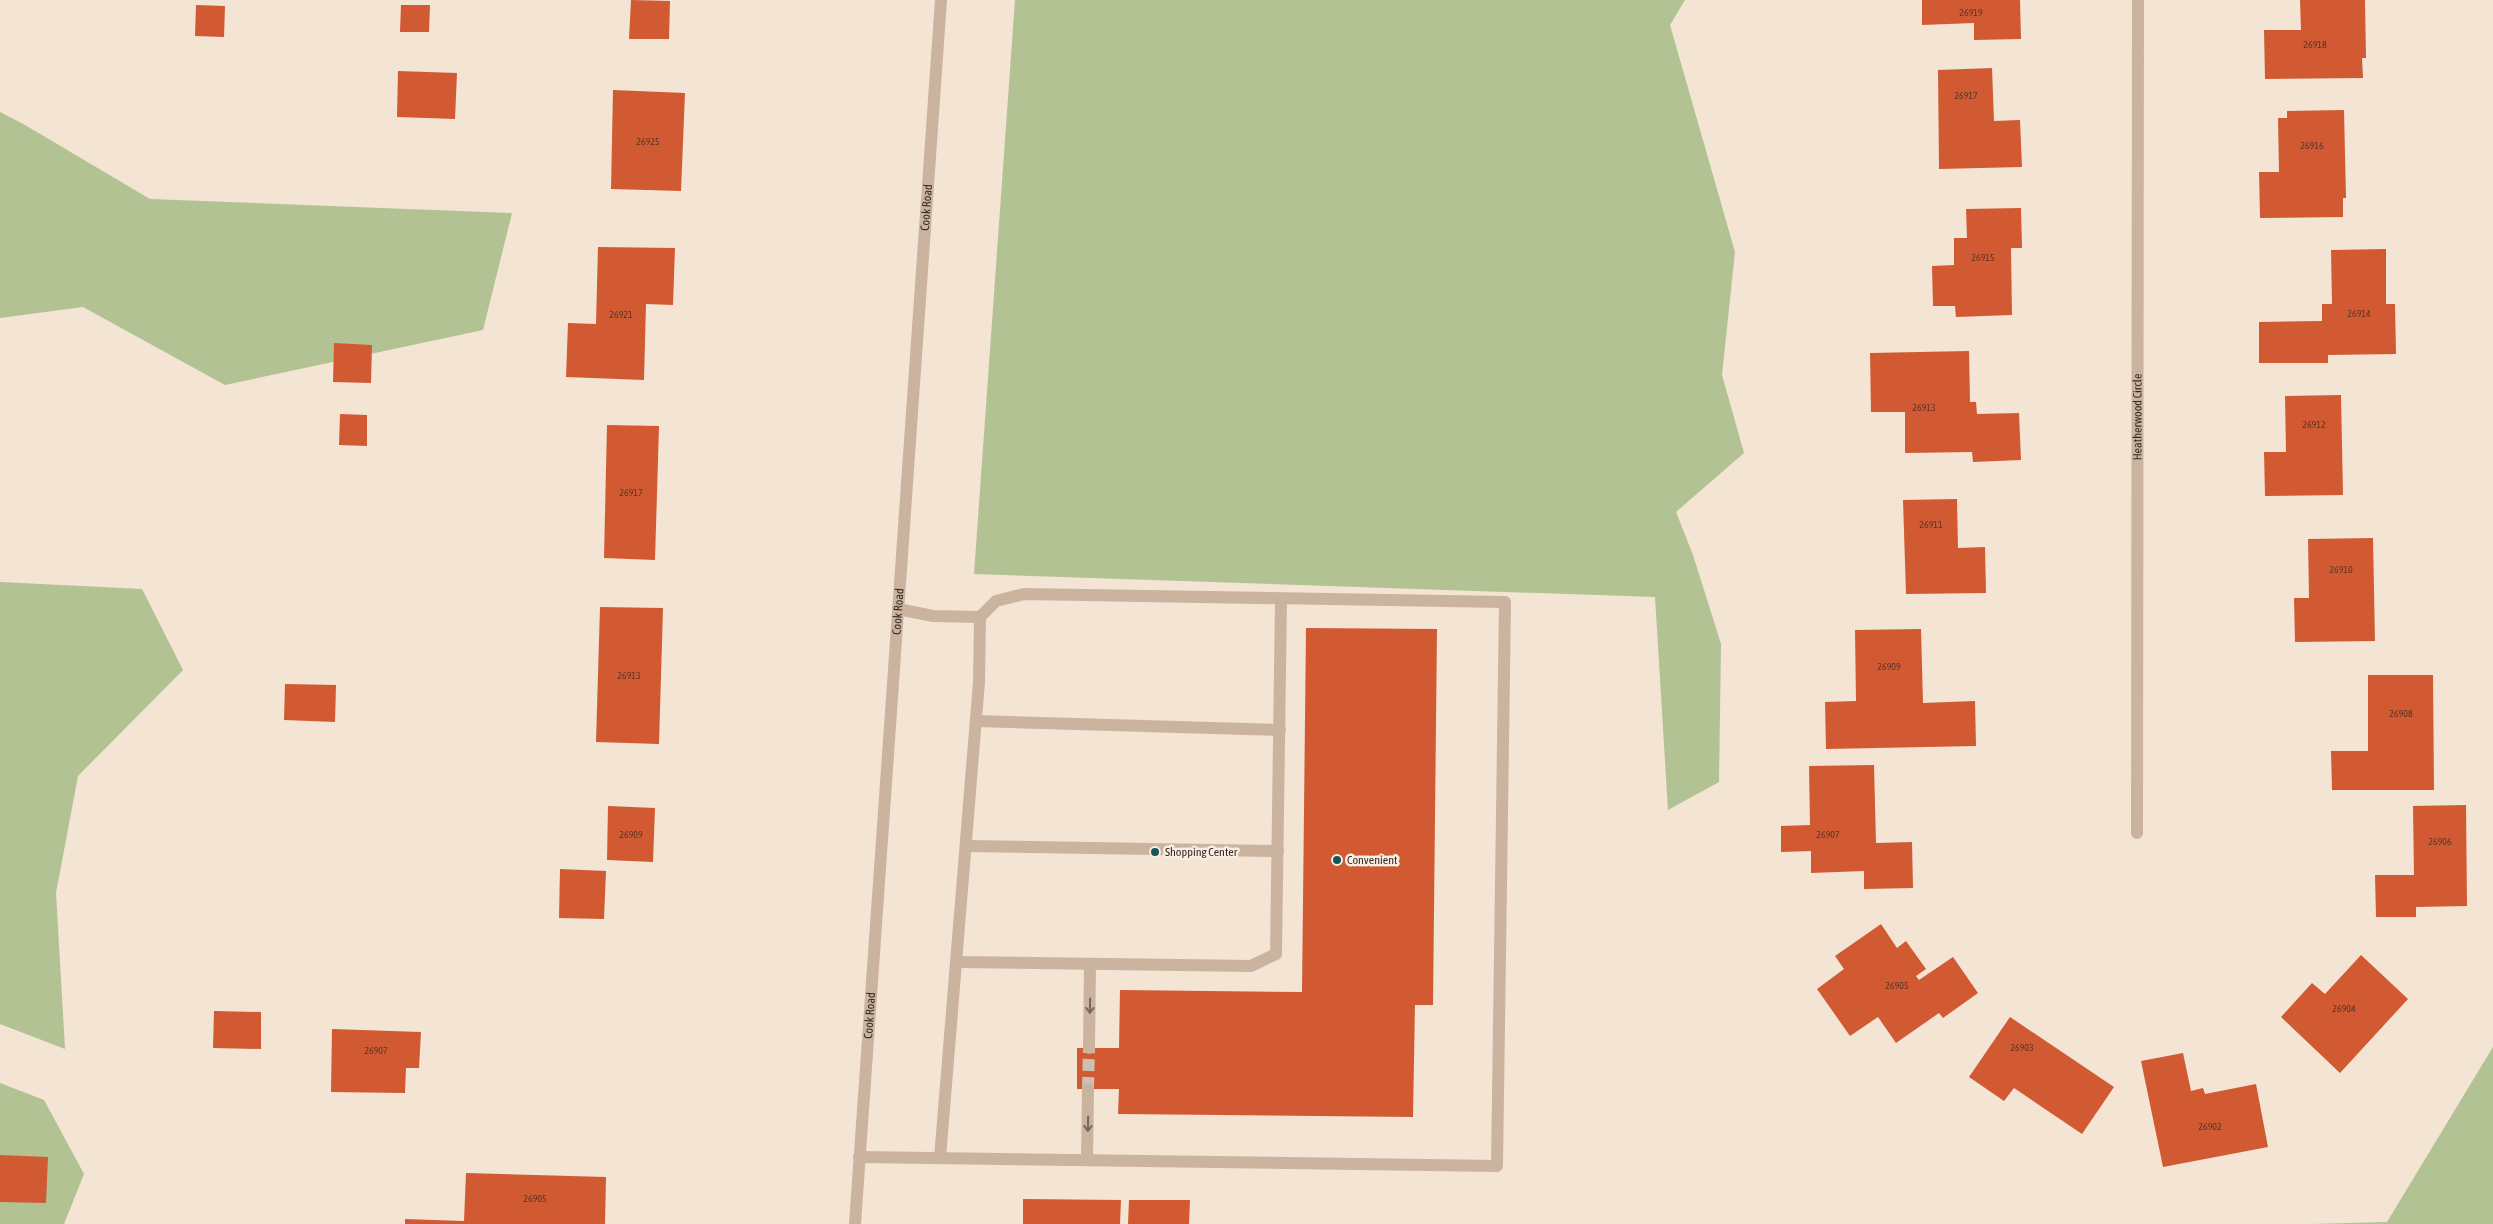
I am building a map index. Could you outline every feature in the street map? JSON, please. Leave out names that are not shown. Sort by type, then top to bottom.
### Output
[{"type":"street","name":"Cook Road","points":[[855,1224],[941,0]]},
{"type":"street","name":"Heatherwood Circle","points":[[2137,833],[2138,0]]},
{"type":"street","points":[[859,1157],[1497,1166],[1505,602],[1024,594],[996,601],[980,617],[979,682],[940,1158]]},
{"type":"street","points":[[956,962],[1251,966],[1276,954],[1281,599]]},
{"type":"street","points":[[898,609],[933,616],[980,617]]},
{"type":"street","points":[[976,721],[1280,730]]},
{"type":"street","points":[[966,846],[1278,850]]},
{"type":"street","points":[[1089,1048],[1090,964]]},
{"type":"street","points":[[1087,1160],[1088,1089]]},
{"type":"green space","points":[[1015,0],[1685,0],[1670,25],[1735,252],[1722,375],[1744,453],[1676,512],[1693,555],[1721,644],[1719,782],[1668,810],[1655,597],[974,574]]},
{"type":"green space","points":[[0,112],[150,199],[512,213],[483,330],[225,385],[83,307],[0,318]]},
{"type":"green space","points":[[0,582],[142,589],[183,670],[78,776],[56,893],[65,1049],[0,1024]]},
{"type":"green space","points":[[2493,1047],[2493,1224],[2312,1224],[2387,1222]]},
{"type":"green space","points":[[0,1083],[44,1100],[84,1174],[64,1224],[0,1224]]},
{"type":"building","points":[[631,0],[670,1],[669,39],[629,39]]},
{"type":"building","points":[[1922,0],[2020,0],[2021,39],[1974,40],[1974,23],[1922,25]]},
{"type":"building","points":[[2300,0],[2365,0],[2366,58],[2362,58],[2363,78],[2265,79],[2264,30],[2301,30]]},
{"type":"building","points":[[196,5],[225,6],[224,37],[195,36]]},
{"type":"building","points":[[401,5],[430,5],[429,32],[400,32]]},
{"type":"building","points":[[1992,68],[1994,121],[2020,120],[2022,167],[1939,169],[1938,70]]},
{"type":"building","points":[[398,71],[457,73],[455,119],[397,117]]},
{"type":"building","points":[[613,90],[685,93],[681,191],[611,189]]},
{"type":"building","points":[[2344,110],[2346,198],[2343,198],[2343,217],[2260,218],[2259,172],[2279,172],[2278,118],[2287,118],[2287,111]]},
{"type":"building","points":[[2021,208],[2022,248],[2011,248],[2012,315],[1956,317],[1955,306],[1933,306],[1932,266],[1954,265],[1954,238],[1967,238],[1966,209]]},
{"type":"building","points":[[598,247],[675,248],[673,305],[646,304],[644,380],[566,377],[568,323],[596,324]]},
{"type":"building","points":[[2386,249],[2386,304],[2395,304],[2396,354],[2328,355],[2328,363],[2259,363],[2259,322],[2322,321],[2322,304],[2332,304],[2331,250]]},
{"type":"building","points":[[334,343],[372,345],[371,383],[333,382]]},
{"type":"building","points":[[1969,351],[1970,402],[1976,402],[1977,414],[2019,413],[2021,460],[1973,462],[1972,452],[1905,453],[1905,412],[1871,412],[1870,353]]},
{"type":"building","points":[[2341,395],[2343,495],[2265,496],[2264,452],[2286,452],[2285,396]]},
{"type":"building","points":[[340,414],[367,415],[367,446],[339,445]]},
{"type":"building","points":[[607,425],[659,426],[655,560],[604,558]]},
{"type":"building","points":[[1957,499],[1958,548],[1985,547],[1986,593],[1906,594],[1903,500]]},
{"type":"building","points":[[2373,538],[2375,641],[2295,642],[2294,598],[2309,598],[2308,539]]},
{"type":"building","points":[[600,607],[663,608],[659,744],[596,742]]},
{"type":"building","points":[[1306,628],[1437,629],[1433,1005],[1415,1005],[1413,1117],[1118,1114],[1119,1089],[1077,1089],[1077,1048],[1119,1048],[1120,990],[1302,992]]},
{"type":"building","points":[[1921,629],[1923,703],[1975,701],[1976,746],[1826,749],[1825,702],[1856,701],[1855,630]]},
{"type":"building","points":[[2368,675],[2433,675],[2434,790],[2332,790],[2331,751],[2368,751]]},
{"type":"building","points":[[285,684],[336,685],[335,722],[284,720]]},
{"type":"building","points":[[1874,765],[1876,843],[1912,842],[1913,888],[1864,889],[1864,871],[1811,873],[1811,851],[1781,852],[1781,826],[1810,825],[1809,766]]},
{"type":"building","points":[[2466,805],[2467,906],[2416,907],[2416,917],[2376,917],[2375,875],[2414,875],[2413,806]]},
{"type":"building","points":[[608,806],[655,808],[653,862],[607,860]]},
{"type":"building","points":[[560,869],[606,871],[604,919],[559,918]]},
{"type":"building","points":[[1881,924],[1897,948],[1906,941],[1926,969],[1916,976],[1919,980],[1953,957],[1978,993],[1943,1018],[1939,1013],[1896,1043],[1878,1017],[1850,1036],[1817,989],[1844,969],[1835,956]]},
{"type":"building","points":[[2361,955],[2408,999],[2340,1073],[2281,1017],[2312,983],[2325,994]]},
{"type":"building","points":[[214,1011],[261,1012],[261,1049],[213,1048]]},
{"type":"building","points":[[2010,1017],[2114,1087],[2082,1134],[2014,1088],[2004,1101],[1969,1077]]},
{"type":"building","points":[[332,1029],[421,1032],[419,1068],[406,1068],[405,1093],[331,1092]]},
{"type":"building","points":[[2183,1053],[2191,1091],[2203,1088],[2205,1094],[2256,1084],[2268,1147],[2163,1167],[2141,1061]]},
{"type":"building","points":[[0,1155],[48,1157],[46,1203],[0,1202]]},
{"type":"building","points":[[466,1173],[606,1177],[605,1224],[405,1224],[405,1219],[464,1221]]},
{"type":"building","points":[[1023,1199],[1121,1200],[1120,1224],[1023,1224]]},
{"type":"building","points":[[1129,1200],[1190,1200],[1189,1224],[1128,1224]]},
{"type":"tunnel","points":[[1088,1089],[1089,1048]]},
{"type":"place","name":"Shopping Center","points":[[1155,852]]},
{"type":"place","name":"Convenient","points":[[1337,860]]}]
